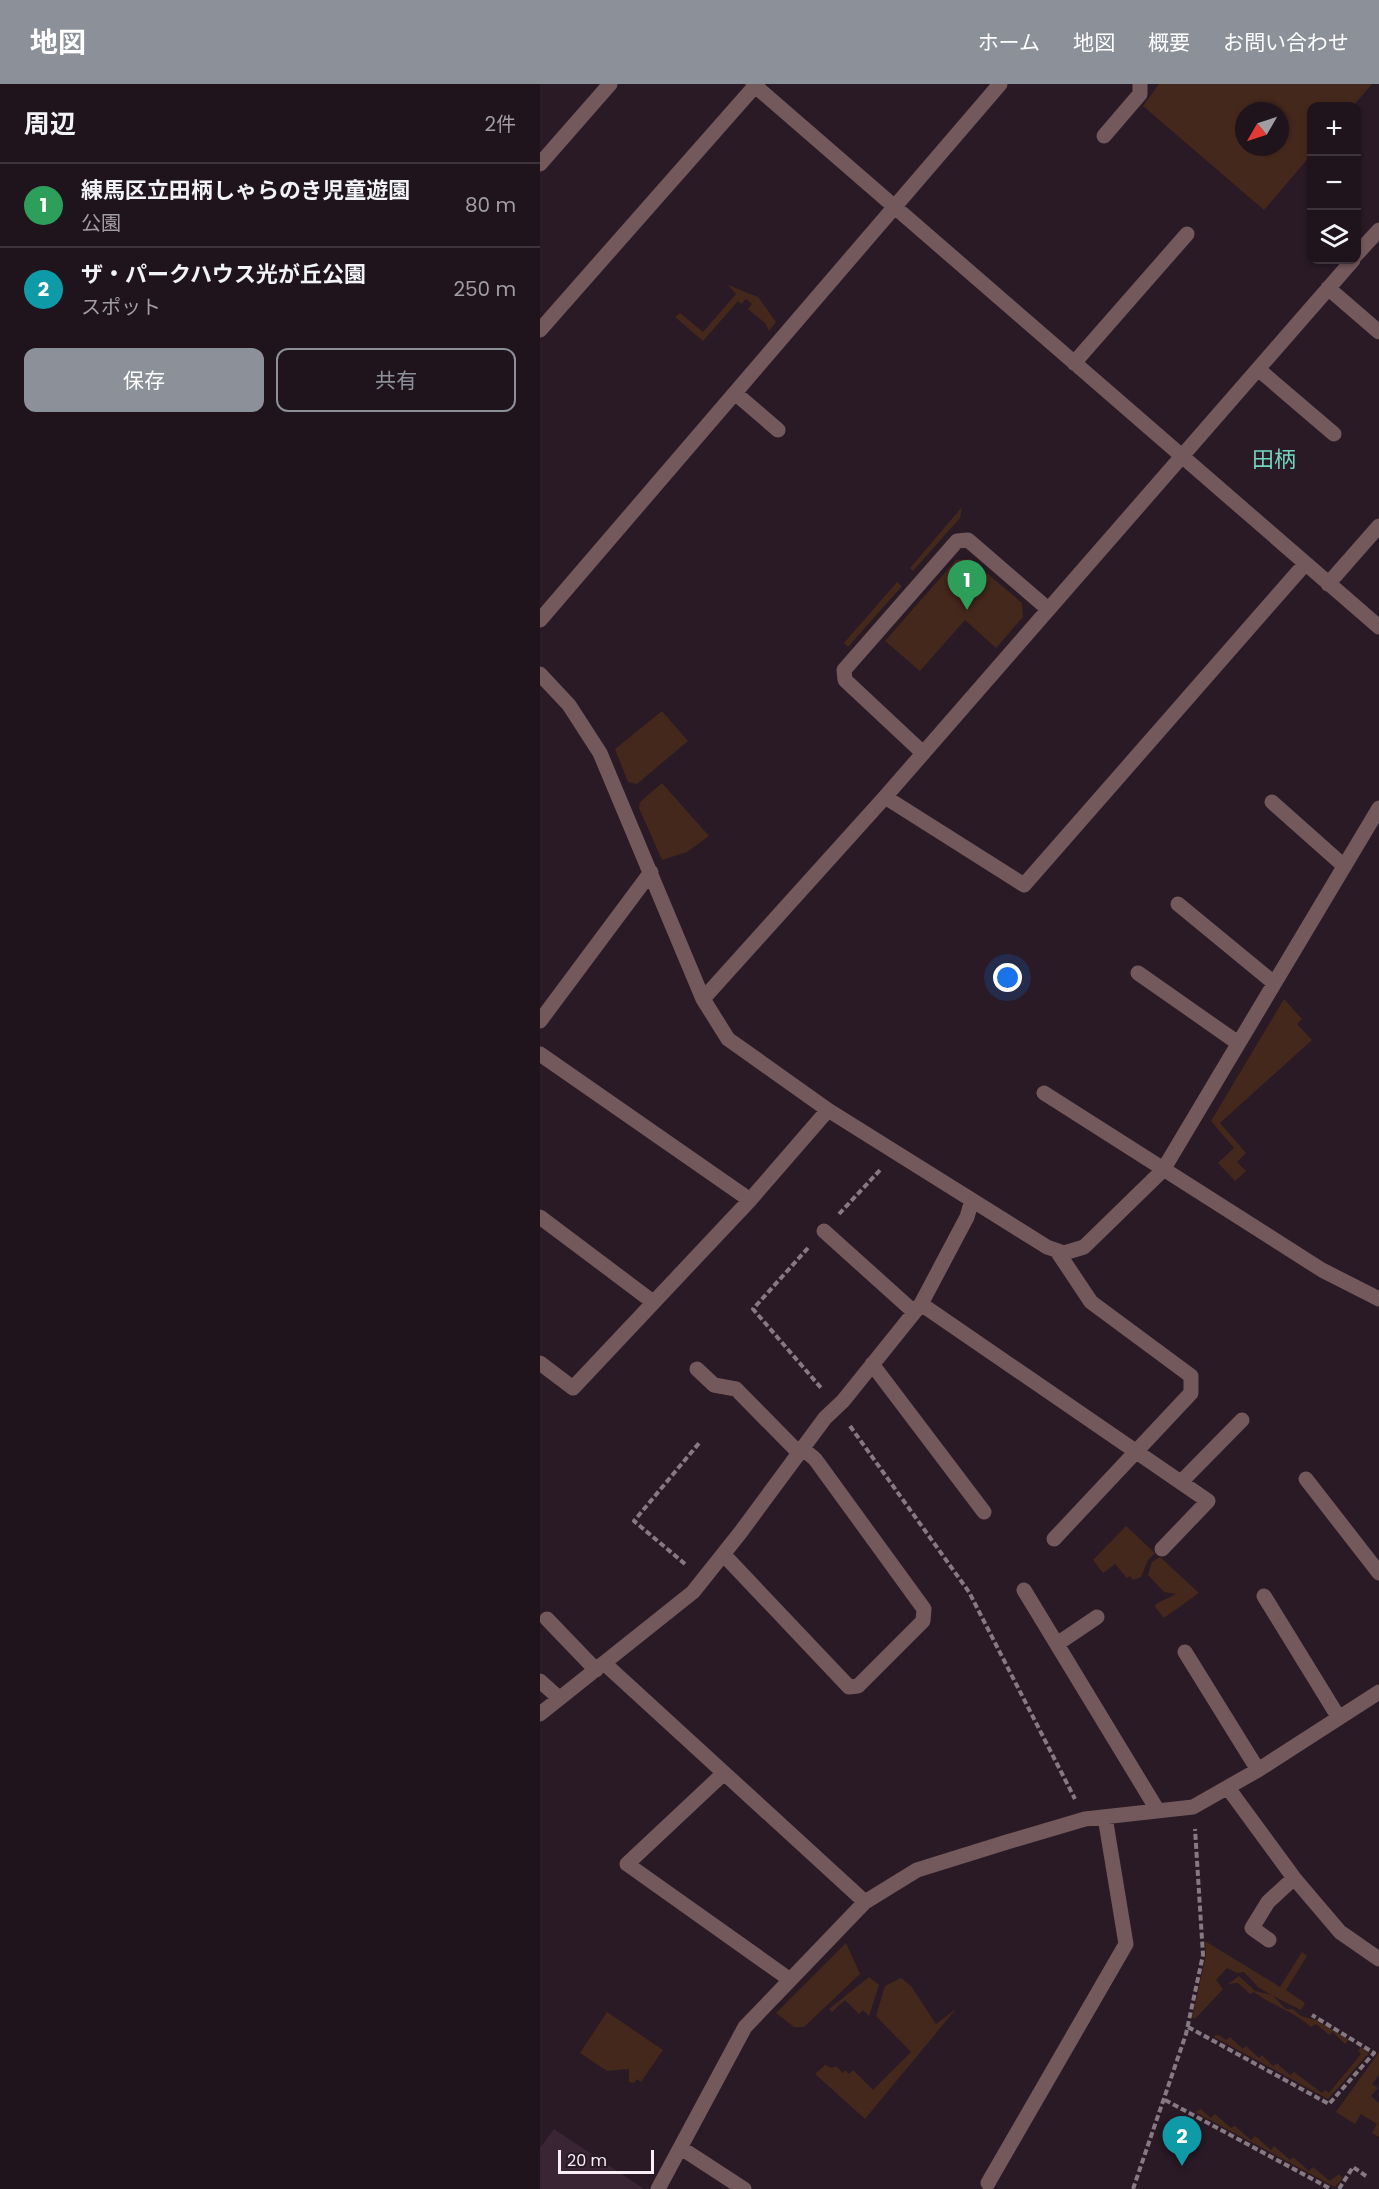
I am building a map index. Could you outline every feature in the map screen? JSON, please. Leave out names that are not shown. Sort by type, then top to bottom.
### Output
[{"type":"street","points":[[540,164],[610,84]]},
{"type":"street","points":[[540,620],[1000,84]]},
{"type":"street","points":[[1104,136],[1140,94],[1140,84]]},
{"type":"street","points":[[540,330],[754,85],[1379,627]]},
{"type":"street","points":[[1361,250],[1379,230]]},
{"type":"street","points":[[1074,363],[1187,234]]},
{"type":"street","points":[[704,999],[885,797],[1349,264]]},
{"type":"street","points":[[1328,288],[1379,332]]},
{"type":"street","points":[[1258,369],[1334,434]]},
{"type":"street","points":[[735,393],[778,430]]},
{"type":"street","points":[[1328,584],[1379,526]]},
{"type":"street","points":[[923,753],[846,680],[843,676],[844,670],[957,542],[963,539],[968,540],[1048,609]]},
{"type":"street","points":[[885,797],[1024,885],[1305,564]]},
{"type":"street","points":[[540,674],[569,705],[600,753],[704,999],[728,1039],[828,1110],[1047,1247],[1057,1251],[1064,1252],[1084,1247],[1163,1170],[1379,808]]},
{"type":"street","points":[[1272,802],[1344,866]]},
{"type":"street","points":[[540,1021],[651,872]]},
{"type":"street","points":[[1178,904],[1274,983]]},
{"type":"street","points":[[1138,973],[1238,1043]]},
{"type":"street","points":[[540,1054],[750,1200]]},
{"type":"street","points":[[1044,1093],[1322,1270],[1379,1299]]},
{"type":"street","points":[[540,1363],[573,1388],[750,1200],[828,1110]]},
{"type":"street","points":[[540,1713],[704,1580],[708,1571],[724,1555],[825,1418],[918,1308],[967,1217],[972,1200]]},
{"type":"street","points":[[540,1217],[653,1302]]},
{"type":"street","points":[[824,1231],[918,1308],[1137,1451],[1208,1501],[1162,1549]]},
{"type":"street","points":[[1054,1539],[1191,1393],[1191,1376],[1091,1302],[1057,1251]]},
{"type":"street","points":[[872,1364],[984,1512]]},
{"type":"street","points":[[697,1369],[714,1385],[736,1389],[801,1451],[815,1459],[924,1609],[923,1621],[858,1686],[849,1687],[724,1555]]},
{"type":"street","points":[[1181,1482],[1242,1420]]},
{"type":"street","points":[[1306,1479],[1379,1573]]},
{"type":"street","points":[[1024,1590],[1158,1811]]},
{"type":"street","points":[[1264,1596],[1339,1718]]},
{"type":"street","points":[[1057,1644],[1097,1617]]},
{"type":"street","points":[[547,1619],[724,1773],[865,1902]]},
{"type":"street","points":[[1185,1652],[1258,1770]]},
{"type":"street","points":[[540,1681],[559,1698]]},
{"type":"street","points":[[658,2189],[735,2041],[789,1980],[865,1902],[917,1870],[1085,1819],[1193,1807],[1258,1770],[1379,1692]]},
{"type":"street","points":[[724,1773],[627,1864],[789,1980]]},
{"type":"street","points":[[1228,1788],[1294,1878],[1340,1932],[1379,1959]]},
{"type":"street","points":[[988,2183],[1126,1944],[1105,1817]]},
{"type":"street","points":[[1269,1940],[1252,1928],[1268,1902],[1294,1878]]},
{"type":"street","points":[[681,2148],[744,2189]]},
{"type":"path","points":[[895,1153],[753,1309],[836,1407],[969,1592],[1085,1819]]},
{"type":"path","points":[[700,1442],[634,1521],[704,1580]]},
{"type":"path","points":[[1133,2189],[1188,2027],[1203,1955],[1193,1807]]},
{"type":"path","points":[[1188,2027],[1329,2104],[1374,2053],[1312,2015]]},
{"type":"path","points":[[1165,2100],[1330,2189]]},
{"type":"path","points":[[1340,2189],[1353,2167],[1366,2176]]},
{"type":"shaded area","points":[[1159,84],[1372,84],[1356,102],[1307,102],[1307,160],[1264,210],[1143,106]]},
{"type":"shaded area","points":[[728,285],[758,297],[776,322],[769,331],[765,323],[748,309],[752,304],[746,299],[741,304],[738,301],[703,341],[675,317],[680,313],[703,332],[736,294]]},
{"type":"shaded area","points":[[962,507],[960,518],[913,571],[910,568]]},
{"type":"shaded area","points":[[970,559],[1022,603],[1023,617],[996,648],[965,620],[920,671],[885,641],[956,560]]},
{"type":"shaded area","points":[[897,582],[902,586],[848,647],[844,643]]},
{"type":"shaded area","points":[[662,711],[688,741],[637,784],[628,782],[615,749]]},
{"type":"shaded area","points":[[662,783],[709,836],[687,852],[662,860],[639,808],[640,802]]},
{"type":"shaded area","points":[[1284,999],[1302,1019],[1297,1024],[1312,1040],[1220,1123],[1246,1153],[1237,1162],[1246,1171],[1235,1181],[1218,1163],[1234,1148],[1211,1121]]},
{"type":"shaded area","points":[[1126,1526],[1155,1553],[1148,1560],[1141,1577],[1133,1580],[1130,1576],[1127,1578],[1115,1564],[1103,1573],[1093,1560]]},
{"type":"shaded area","points":[[1160,1557],[1199,1593],[1164,1618],[1155,1607],[1156,1604],[1176,1594],[1164,1592],[1148,1575],[1152,1562]]},
{"type":"shaded area","points":[[1205,1941],[1280,1987],[1302,1952],[1307,1956],[1286,1990],[1305,2003],[1301,2010],[1273,1996],[1286,2009],[1293,2009],[1301,2016],[1316,2020],[1349,2040],[1345,2044],[1333,2032],[1329,2035],[1316,2024],[1311,2027],[1254,1992],[1250,1994],[1238,1983],[1228,1984],[1239,1976],[1255,1991],[1271,1995],[1258,1987],[1244,1972],[1237,1973],[1227,1968],[1216,1980],[1223,1989],[1196,2018],[1192,2018],[1206,1955]]},
{"type":"shaded area","points":[[846,1943],[860,1974],[804,2027],[794,2027],[776,2013]]},
{"type":"shaded area","points":[[869,1977],[879,1985],[869,2016],[863,2010],[859,2014],[845,2000],[832,2012],[829,2009]]},
{"type":"shaded area","points":[[901,1978],[911,1986],[936,2024],[956,2009],[865,2119],[815,2074],[825,2065],[832,2068],[836,2066],[843,2073],[845,2070],[849,2074],[853,2070],[873,2090],[911,2052],[876,2016],[885,1986]]},
{"type":"shaded area","points":[[607,2012],[663,2050],[641,2082],[637,2079],[634,2083],[629,2082],[629,2069],[607,2071],[580,2053]]},
{"type":"shaded area","points":[[1215,2035],[1226,2040],[1230,2037],[1243,2049],[1246,2046],[1259,2058],[1262,2055],[1273,2066],[1277,2063],[1290,2075],[1294,2072],[1322,2093],[1325,2090],[1329,2093],[1361,2054],[1358,2051],[1361,2047],[1369,2053],[1328,2099],[1214,2037]]},
{"type":"shaded area","points":[[1379,2052],[1379,2075],[1372,2084],[1378,2088],[1371,2096],[1379,2103],[1379,2137],[1372,2133],[1377,2124],[1361,2114],[1355,2124],[1336,2112]]},
{"type":"shaded area","points":[[1201,2109],[1211,2118],[1215,2114],[1231,2128],[1235,2126],[1251,2140],[1255,2136],[1271,2150],[1274,2146],[1290,2160],[1293,2157],[1309,2171],[1313,2167],[1330,2181],[1339,2174],[1343,2178],[1335,2187],[1195,2112]]},
{"type":"shaded area","points":[[554,2129],[644,2189],[540,2189],[540,2148]]},
{"type":"place","name":"練馬区立田柄しゃらのき児童遊園","points":[[967,610]]},
{"type":"place","name":"ザ・パークハウス光が丘公園","points":[[1182,2166]]},
{"type":"district","name":"田柄","points":[[1274,459]]}]
